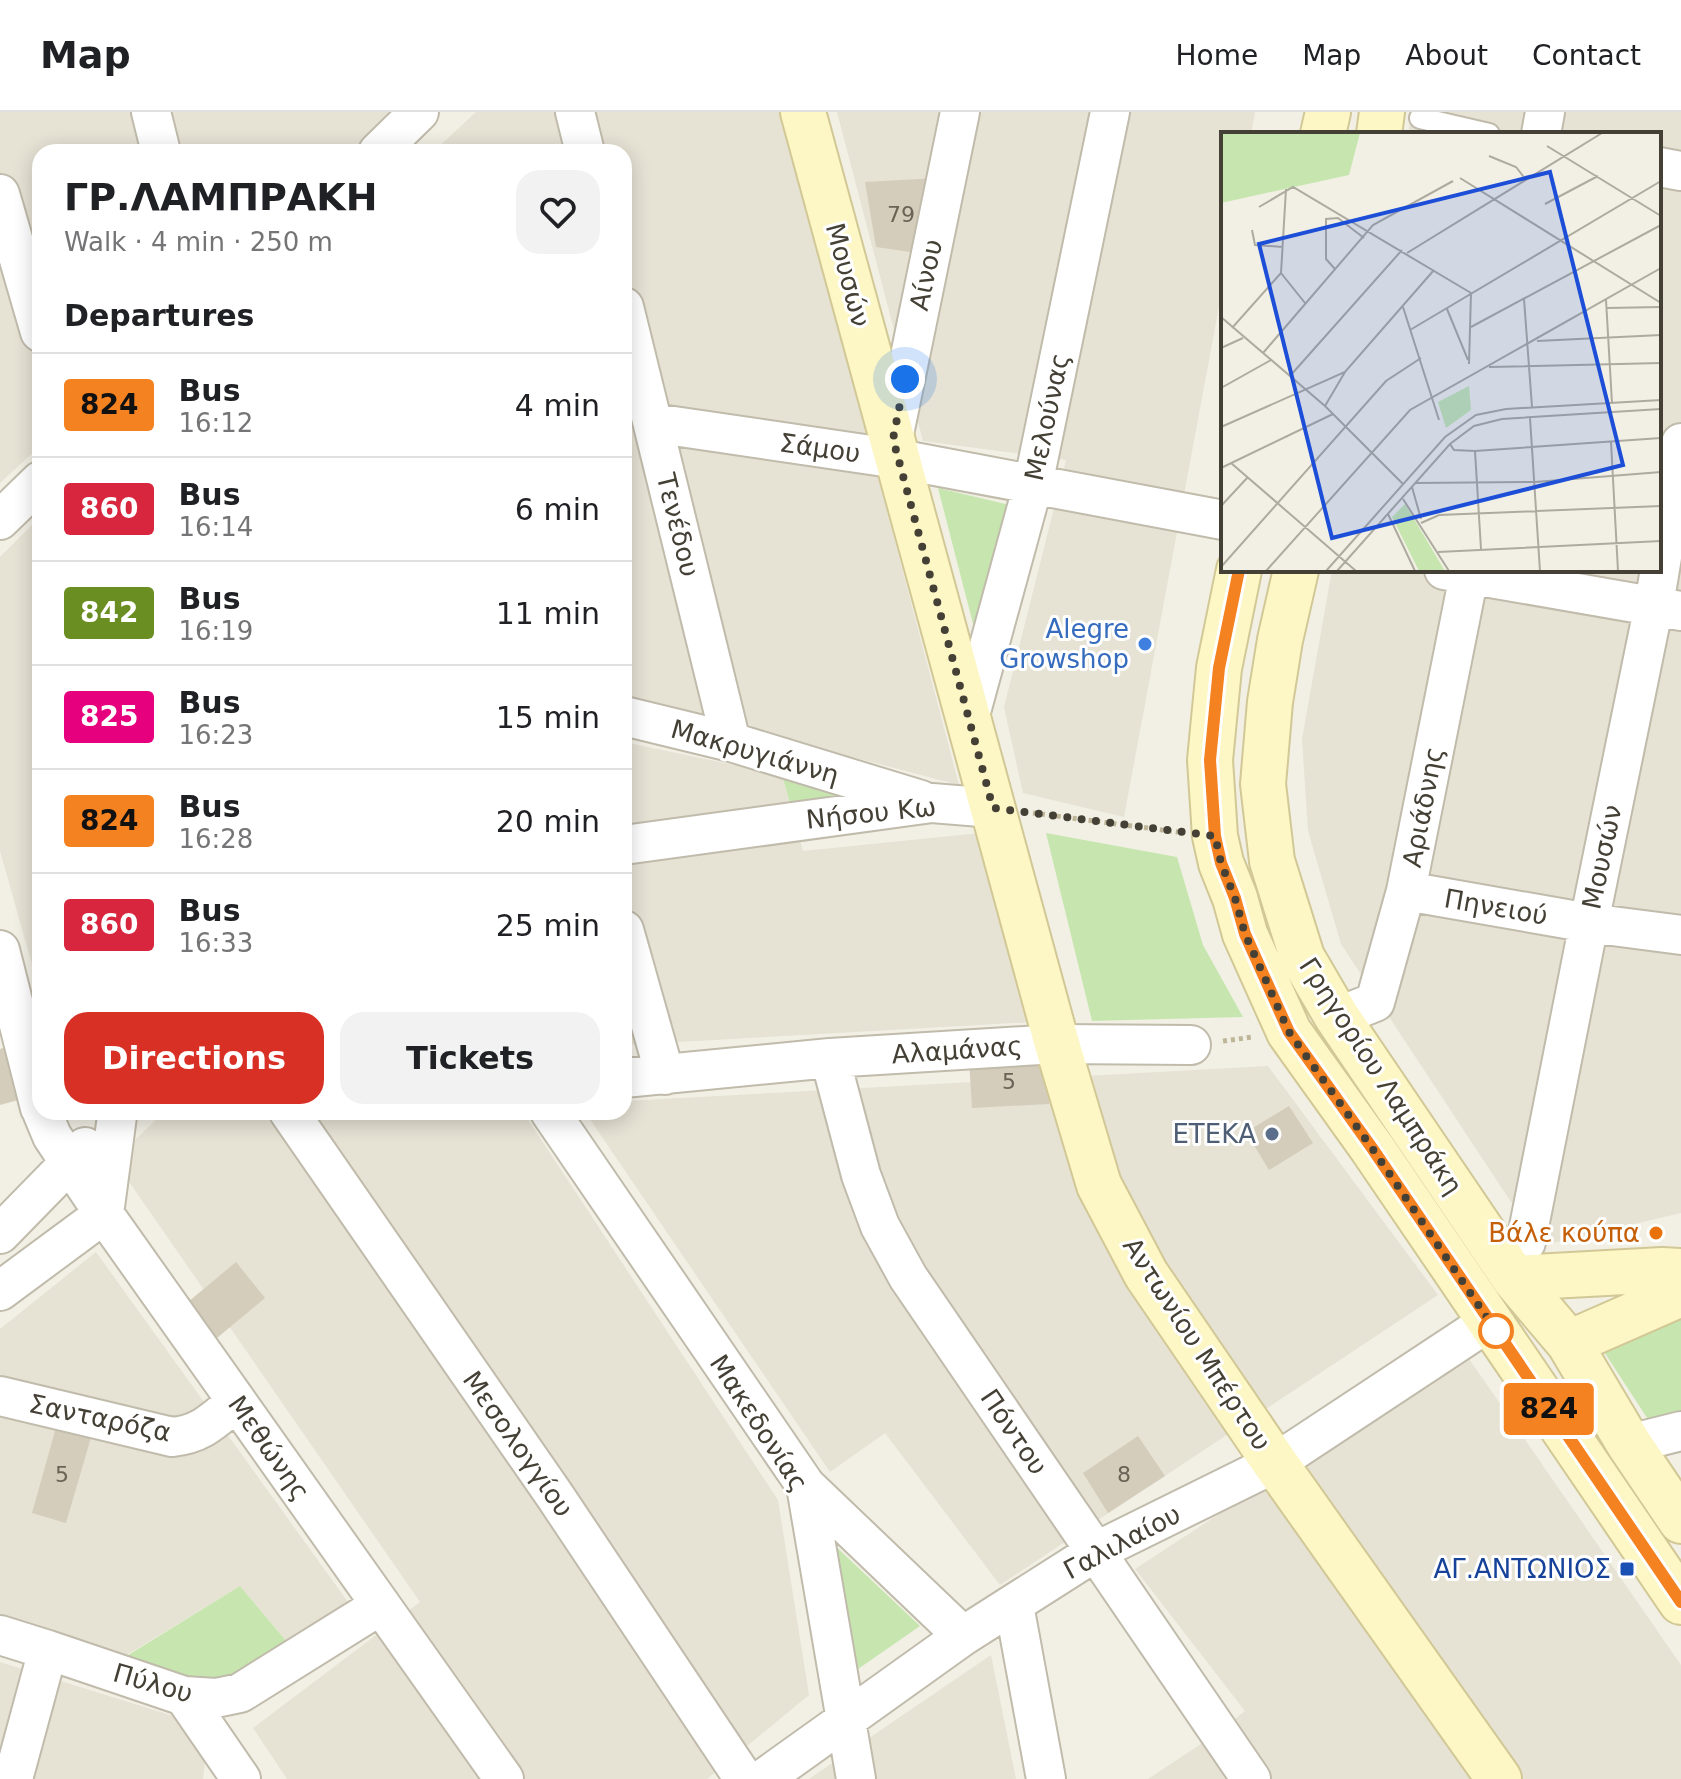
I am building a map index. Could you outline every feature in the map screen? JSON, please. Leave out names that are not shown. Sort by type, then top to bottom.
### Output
[{"type":"main road","name":"Μουσών","points":[[803,112],[993,808]]},
{"type":"main road","points":[[1323,132],[1328,112]]},
{"type":"main road","points":[[1381,132],[1401,115]]},
{"type":"main road","name":"Γρηγορίου Λαμπράκη","points":[[1239,572],[1219,668],[1210,760],[1215,836],[1245,934],[1289,1032],[1372,1148],[1681,1602]]},
{"type":"main road","name":"Γρηγορίου Λαμπράκη","points":[[1296,572],[1270,702],[1263,784],[1272,861],[1302,957],[1337,1017],[1507,1267],[1569,1343],[1629,1444],[1681,1521]]},
{"type":"main road","name":"Αντωνίου Μπέρτου","points":[[993,808],[1099,1185],[1146,1274],[1275,1463],[1499,1779]]},
{"type":"main road","points":[[1507,1267],[1681,1271]]},
{"type":"main road","points":[[1569,1343],[1681,1294]]},
{"type":"street","points":[[151,112],[159,144]]},
{"type":"street","points":[[387,139],[419,112]]},
{"type":"street","points":[[575,112],[583,144]]},
{"type":"street","name":"Αίνου","points":[[896,449],[960,112]]},
{"type":"street","name":"Μελούνας","points":[[969,719],[1033,485],[1110,112]]},
{"type":"street","points":[[1541,132],[1545,112]]},
{"type":"street","points":[[1661,167],[1681,171]]},
{"type":"street","points":[[0,194],[8,253],[32,312]]},
{"type":"street","name":"Τενέδου","points":[[632,339],[731,742]]},
{"type":"street","name":"Σάμου","points":[[653,423],[896,449],[1033,485],[1221,520]]},
{"type":"street","name":"Μουσών","points":[[1507,1267],[1526,1242],[1589,923],[1668,608],[1681,443]]},
{"type":"street","points":[[0,520],[32,489]]},
{"type":"street","name":"Αριάδνης","points":[[1337,1017],[1375,1002],[1406,891],[1461,572]]},
{"type":"street","points":[[1467,572],[1668,608]]},
{"type":"street","name":"Μακρυγιάννη","points":[[632,718],[731,742],[932,803]]},
{"type":"street","name":"Νήσου Κω","points":[[632,844],[932,803],[993,808]]},
{"type":"street","name":"Πηνειού","points":[[1406,891],[1589,923],[1681,935]]},
{"type":"street","name":"Μεθώνης","points":[[0,950],[32,1075]]},
{"type":"street","points":[[632,958],[665,1075]]},
{"type":"street","name":"Αλαμάνας","points":[[632,1077],[830,1058],[1057,1044],[1191,1045]]},
{"type":"street","name":"Πόντου","points":[[830,1058],[861,1175],[880,1226],[908,1277],[1251,1779]]},
{"type":"street","name":"Μεθώνης","points":[[45,1120],[52,1136],[104,1214],[504,1779]]},
{"type":"street","points":[[0,1234],[113,1120]]},
{"type":"street","points":[[0,1291],[104,1214],[118,1120]]},
{"type":"street","name":"Μεσολογγίου","points":[[295,1120],[555,1496],[744,1779]]},
{"type":"street","name":"Μακεδονίας","points":[[555,1120],[806,1486],[856,1779]]},
{"type":"street","name":"Γαλιλαίου","points":[[763,1779],[963,1636],[1095,1552],[1275,1463],[1490,1321]]},
{"type":"street","name":"Σανταρόζα","points":[[0,1396],[172,1437],[202,1430],[236,1402]]},
{"type":"street","points":[[1629,1444],[1681,1431]]},
{"type":"street","points":[[806,1486],[963,1636]]},
{"type":"street","name":"Πύλου","points":[[0,1635],[184,1696],[216,1698],[240,1693],[381,1605]]},
{"type":"street","points":[[1014,1605],[1046,1779]]},
{"type":"street","points":[[13,1779],[48,1650]]},
{"type":"street","points":[[184,1696],[241,1779]]},
{"type":"lane","points":[[1401,115],[1480,132]]},
{"type":"path","points":[[993,808],[1215,836]]},
{"type":"path","points":[[1191,1045],[1289,1032]]},
{"type":"shaded area","points":[[0,112],[397,112],[363,144],[32,144],[32,453],[0,483]]},
{"type":"shaded area","points":[[476,112],[782,112],[959,785],[632,699],[632,144],[442,144]]},
{"type":"shaded area","points":[[837,112],[1255,112],[1251,132],[1221,132],[1221,296],[1124,817],[1023,793],[1004,707],[1066,460],[923,441]]},
{"type":"shaded area","points":[[1412,112],[1681,112],[1681,1213],[1540,1246],[1341,944],[1308,831],[1302,739],[1332,572],[1661,572],[1661,132],[1408,132]]},
{"type":"shaded area","points":[[32,525],[32,965],[0,851],[0,557]]},
{"type":"shaded area","points":[[632,744],[782,775],[803,851],[990,832],[1033,1022],[632,1045]]},
{"type":"shaded area","points":[[1268,1066],[1438,1295],[1000,1585],[885,1433],[830,1472],[590,1120],[632,1120],[632,1101]]},
{"type":"shaded area","points":[[156,1120],[528,1120],[778,1500],[809,1695],[707,1779],[287,1779],[253,1728],[420,1602],[114,1160]]},
{"type":"shaded area","points":[[96,1252],[353,1609],[292,1648],[240,1586],[125,1656],[0,1616],[0,1329]]},
{"type":"shaded area","points":[[1465,1353],[1681,1665],[1681,1779],[1148,1779],[1245,1711],[1135,1569]]},
{"type":"shaded area","points":[[991,1655],[1016,1779],[809,1779]]},
{"type":"shaded area","points":[[0,1662],[173,1716],[205,1763],[203,1779],[0,1779]]},
{"type":"green space","points":[[938,488],[1014,506],[980,651]]},
{"type":"green space","points":[[782,775],[881,804],[793,814]]},
{"type":"green space","points":[[1046,833],[1177,857],[1203,945],[1243,1017],[1092,1021]]},
{"type":"green space","points":[[1681,1313],[1681,1417],[1651,1424],[1597,1341]]},
{"type":"green space","points":[[829,1540],[920,1626],[848,1676]]},
{"type":"green space","points":[[240,1586],[292,1648],[225,1691],[125,1657]]},
{"type":"building","points":[[937,178],[924,254],[876,247],[865,182]]},
{"type":"building","points":[[15,1045],[29,1097],[0,1105],[0,1049]]},
{"type":"building","points":[[1047,1055],[1049,1104],[972,1108],[969,1059]]},
{"type":"building","points":[[1289,1106],[1313,1143],[1269,1170],[1246,1132]]},
{"type":"building","points":[[236,1262],[265,1298],[211,1343],[182,1307]]},
{"type":"building","points":[[57,1424],[92,1434],[66,1523],[32,1513]]},
{"type":"building","points":[[1138,1436],[1165,1476],[1108,1513],[1083,1473]]},
{"type":"bus line","name":"824","points":[[1239,572],[1219,668],[1210,782],[1221,863],[1245,934],[1289,1032],[1372,1148],[1681,1602]]},
{"type":"place","name":"Alegre Growshop","points":[[1145,644]]},
{"type":"place","name":"ΕΤΕΚΑ","points":[[1272,1134]]},
{"type":"place","name":"Βάλε κούπα","points":[[1656,1233]]},
{"type":"place","name":"ΑΓ.ΑΝΤΩΝΙΟΣ","points":[[1627,1569]]},
{"type":"route","points":[[905,379],[893,439],[993,808],[1215,836],[1245,934],[1289,1032],[1496,1331]]}]
